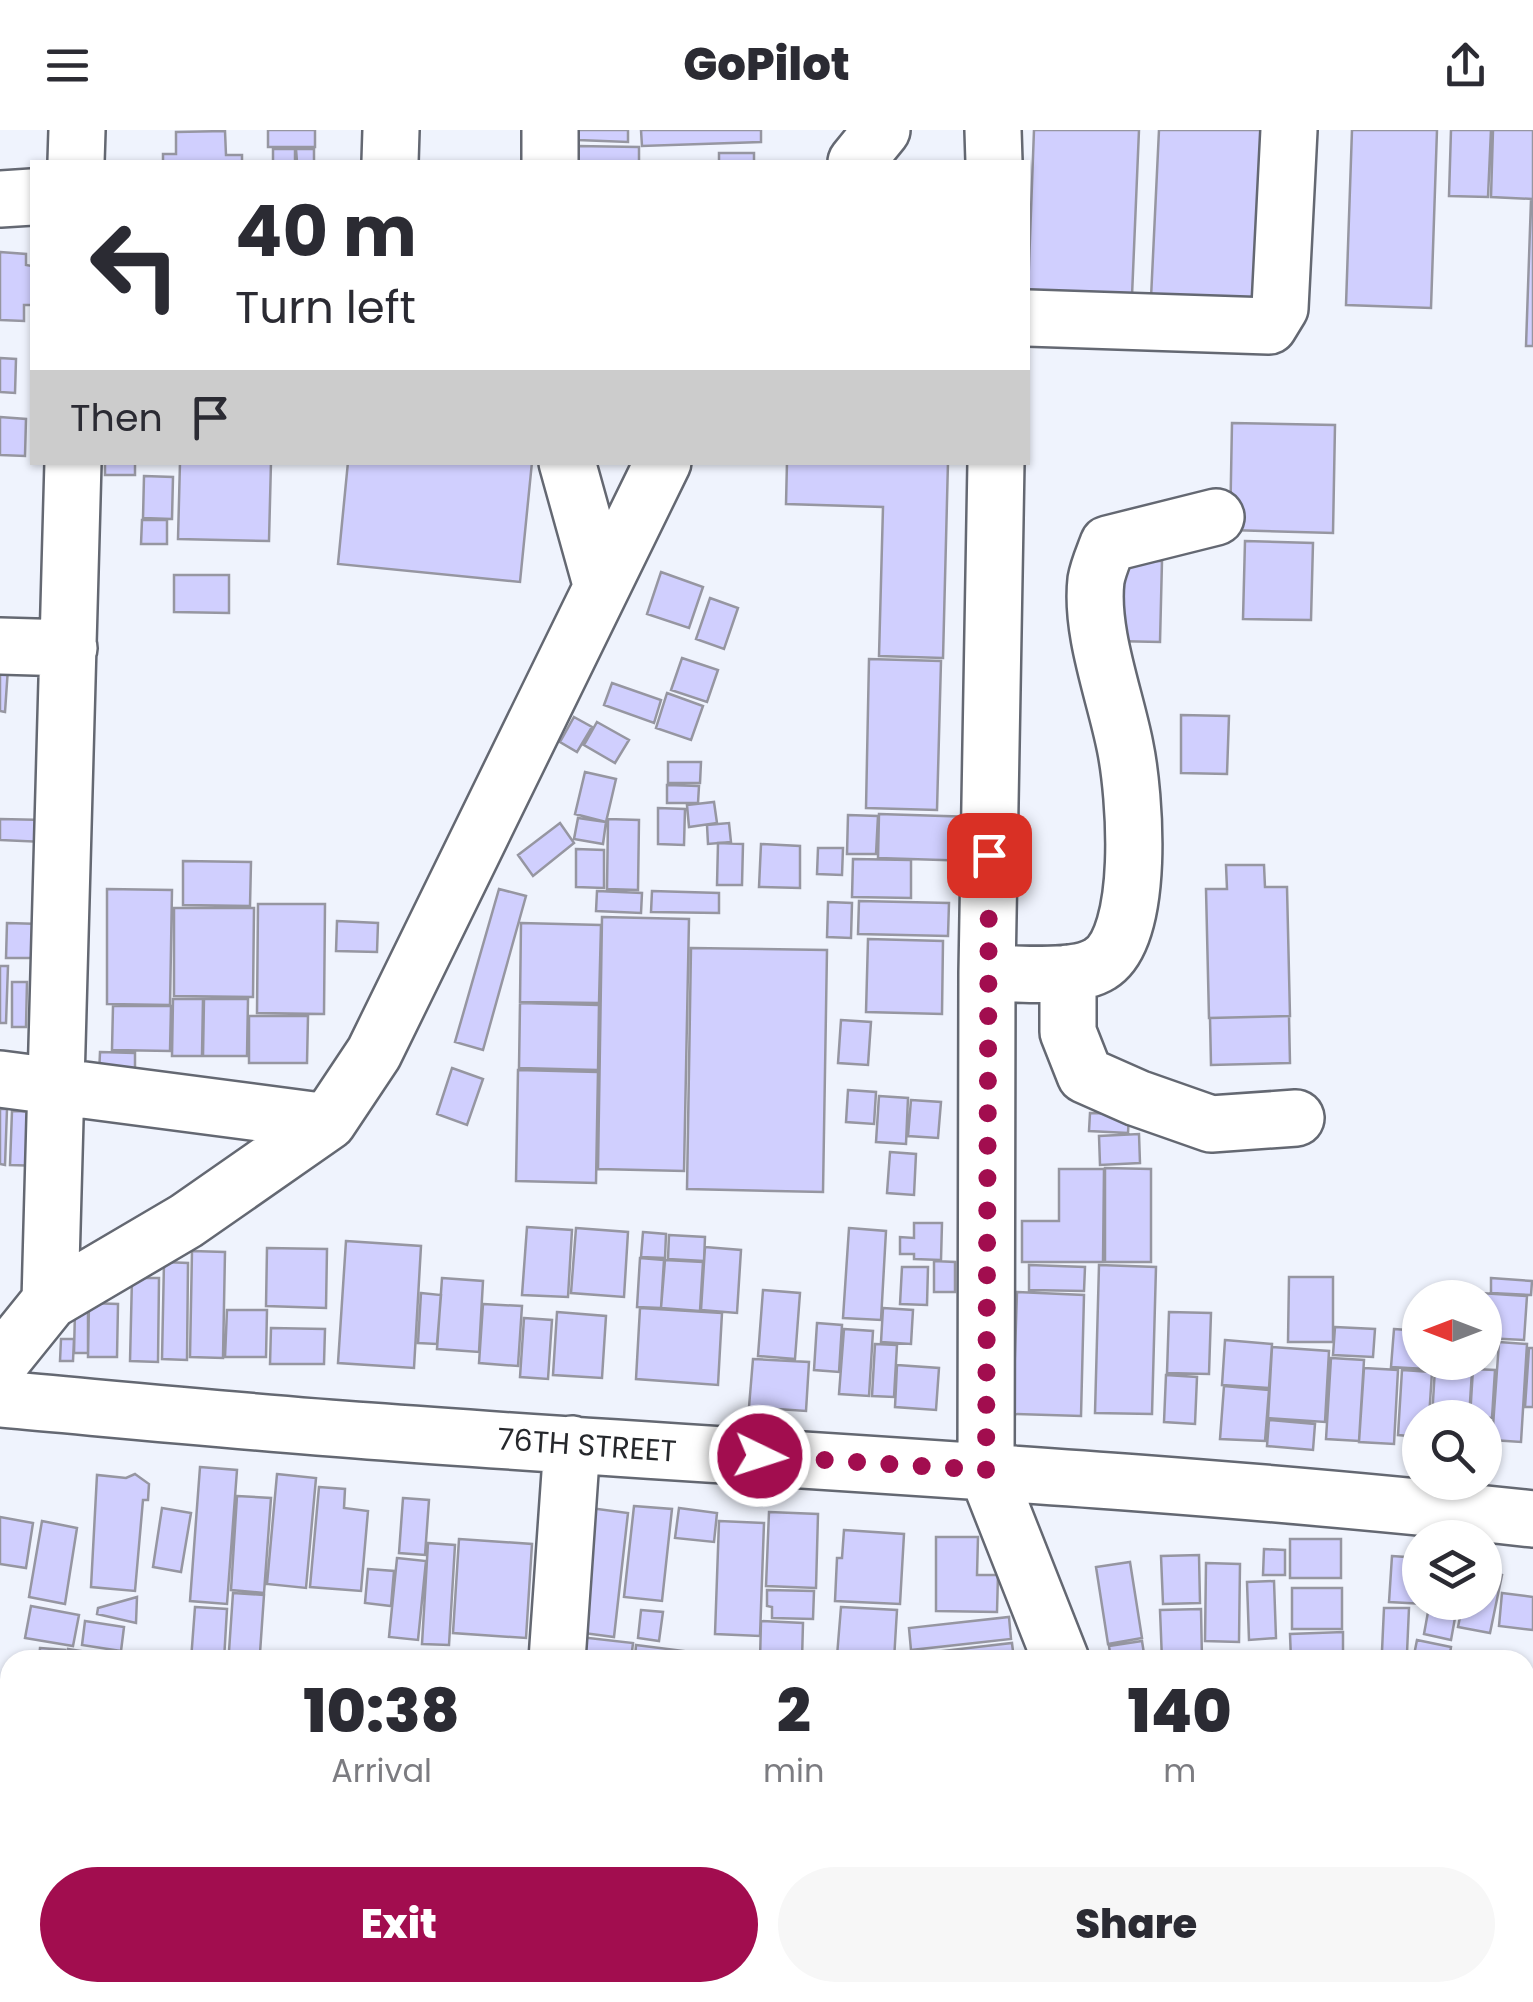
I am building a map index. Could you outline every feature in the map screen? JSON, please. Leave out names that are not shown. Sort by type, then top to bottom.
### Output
[{"type":"street","points":[[76,160],[77,130]]},
{"type":"street","points":[[390,160],[391,130]]},
{"type":"street","points":[[550,130],[550,160]]},
{"type":"street","points":[[858,160],[882,130]]},
{"type":"street","points":[[992,130],[994,160]]},
{"type":"street","points":[[1030,318],[1268,326],[1280,308],[1289,130]]},
{"type":"street","points":[[0,199],[30,197]]},
{"type":"street","points":[[50,1300],[73,465]]},
{"type":"street","points":[[568,465],[601,584]]},
{"type":"street","points":[[0,1363],[50,1300],[186,1221],[328,1122],[374,1053],[661,465]]},
{"type":"street","points":[[996,465],[987,972],[986,1470],[1057,1650]]},
{"type":"street","points":[[987,972],[1068,972],[1098,966],[1119,948],[1132,906],[1132,820],[1126,749],[1098,617],[1096,580],[1108,544],[1216,517]]},
{"type":"street","points":[[0,646],[69,648]]},
{"type":"street","points":[[1068,972],[1068,1032],[1085,1076],[1211,1124],[1296,1118]]},
{"type":"street","points":[[0,1079],[328,1122]]},
{"type":"street","name":"76TH STREET","points":[[0,1398],[369,1432],[986,1470],[1328,1496],[1533,1519]]},
{"type":"street","points":[[558,1650],[572,1444]]},
{"type":"building","points":[[268,130],[315,130],[315,147],[268,147]]},
{"type":"building","points":[[578,130],[628,130],[628,142],[578,140]]},
{"type":"building","points":[[641,130],[761,130],[761,142],[642,146]]},
{"type":"building","points":[[1034,130],[1139,130],[1132,296],[1030,292]]},
{"type":"building","points":[[1159,130],[1274,130],[1266,304],[1151,298]]},
{"type":"building","points":[[1352,130],[1437,130],[1431,308],[1346,305]]},
{"type":"building","points":[[1451,130],[1491,130],[1488,197],[1449,196]]},
{"type":"building","points":[[1493,130],[1533,130],[1533,199],[1491,197]]},
{"type":"building","points":[[225,131],[226,155],[242,155],[242,160],[163,160],[163,154],[176,154],[176,132]]},
{"type":"building","points":[[576,146],[639,147],[639,160],[575,160]]},
{"type":"building","points":[[273,149],[295,149],[295,160],[273,160]]},
{"type":"building","points":[[296,149],[314,149],[314,160],[297,160]]},
{"type":"building","points":[[719,153],[754,153],[754,160],[719,160]]},
{"type":"building","points":[[1531,200],[1533,346],[1526,346]]},
{"type":"building","points":[[0,252],[26,254],[26,265],[30,266],[30,305],[24,305],[24,321],[0,320]]},
{"type":"building","points":[[0,358],[16,359],[15,393],[0,392]]},
{"type":"building","points":[[0,417],[26,419],[25,456],[0,455]]},
{"type":"building","points":[[1232,423],[1335,425],[1333,533],[1230,530]]},
{"type":"building","points":[[105,465],[135,465],[135,475],[105,475]]},
{"type":"building","points":[[180,465],[271,465],[269,541],[178,539]]},
{"type":"building","points":[[348,465],[532,465],[520,582],[338,564]]},
{"type":"building","points":[[787,465],[948,465],[943,658],[879,656],[883,507],[786,504]]},
{"type":"building","points":[[144,476],[173,477],[172,519],[143,518]]},
{"type":"building","points":[[142,520],[167,520],[167,544],[141,544]]},
{"type":"building","points":[[1245,541],[1313,543],[1311,620],[1243,619]]},
{"type":"building","points":[[1115,561],[1162,561],[1160,642],[1114,641]]},
{"type":"building","points":[[661,572],[703,587],[689,628],[647,614]]},
{"type":"building","points":[[174,575],[229,575],[229,613],[174,612]]},
{"type":"building","points":[[710,598],[738,608],[724,649],[696,639]]},
{"type":"building","points":[[682,658],[718,670],[707,702],[671,690]]},
{"type":"building","points":[[869,659],[941,661],[937,810],[866,808]]},
{"type":"building","points":[[0,668],[8,668],[5,712],[0,711]]},
{"type":"building","points":[[612,683],[661,700],[654,723],[604,705]]},
{"type":"building","points":[[667,693],[703,706],[691,740],[656,728]]},
{"type":"building","points":[[1181,715],[1229,716],[1227,774],[1181,773]]},
{"type":"building","points":[[574,717],[592,727],[577,752],[560,742]]},
{"type":"building","points":[[597,722],[629,740],[615,763],[584,745]]},
{"type":"building","points":[[668,762],[701,762],[700,783],[668,783]]},
{"type":"building","points":[[585,772],[616,779],[606,822],[575,814]]},
{"type":"building","points":[[667,785],[699,786],[698,803],[667,803]]},
{"type":"building","points":[[714,802],[717,823],[689,827],[687,805]]},
{"type":"building","points":[[658,808],[685,809],[684,845],[658,844]]},
{"type":"building","points":[[879,814],[975,817],[973,861],[878,858]]},
{"type":"building","points":[[848,815],[878,816],[876,854],[847,854]]},
{"type":"building","points":[[578,818],[606,822],[603,844],[574,839]]},
{"type":"building","points":[[0,819],[45,820],[44,842],[0,840]]},
{"type":"building","points":[[608,819],[639,820],[638,890],[607,889]]},
{"type":"building","points":[[560,823],[574,843],[533,876],[518,855]]},
{"type":"building","points":[[729,823],[731,842],[708,844],[707,825]]},
{"type":"building","points":[[718,843],[743,844],[742,885],[717,885]]},
{"type":"building","points":[[761,844],[800,846],[800,888],[759,887]]},
{"type":"building","points":[[818,848],[843,848],[842,875],[817,874]]},
{"type":"building","points":[[576,849],[604,850],[604,888],[576,887]]},
{"type":"building","points":[[853,859],[911,860],[911,898],[852,897]]},
{"type":"building","points":[[183,861],[251,862],[250,906],[183,905]]},
{"type":"building","points":[[1226,865],[1264,865],[1265,887],[1287,887],[1290,1016],[1209,1018],[1206,889],[1227,889]]},
{"type":"building","points":[[107,889],[172,890],[170,1005],[107,1004]]},
{"type":"building","points":[[499,889],[526,896],[483,1050],[455,1042]]},
{"type":"building","points":[[597,891],[642,893],[641,913],[596,911]]},
{"type":"building","points":[[652,891],[719,893],[719,913],[651,912]]},
{"type":"building","points":[[859,901],[949,903],[948,936],[858,934]]},
{"type":"building","points":[[828,902],[852,903],[851,938],[827,937]]},
{"type":"building","points":[[258,904],[325,904],[324,1014],[257,1013]]},
{"type":"building","points":[[174,908],[254,908],[253,997],[174,996]]},
{"type":"building","points":[[602,917],[689,919],[684,1171],[598,1169]]},
{"type":"building","points":[[337,921],[378,923],[377,952],[336,951]]},
{"type":"building","points":[[7,923],[41,924],[40,958],[6,958]]},
{"type":"building","points":[[521,923],[601,925],[599,1003],[520,1002]]},
{"type":"building","points":[[868,939],[943,941],[942,1014],[866,1012]]},
{"type":"building","points":[[691,948],[827,950],[823,1192],[687,1189]]},
{"type":"building","points":[[0,966],[8,966],[6,1023],[0,1023]]},
{"type":"building","points":[[12,982],[27,982],[26,1027],[12,1027]]},
{"type":"building","points":[[173,999],[203,999],[202,1056],[172,1056]]},
{"type":"building","points":[[204,999],[248,999],[247,1056],[203,1056]]},
{"type":"building","points":[[520,1003],[599,1005],[598,1070],[519,1068]]},
{"type":"building","points":[[113,1006],[171,1006],[170,1051],[112,1050]]},
{"type":"building","points":[[249,1016],[308,1016],[307,1063],[249,1063]]},
{"type":"building","points":[[1289,1016],[1290,1063],[1211,1065],[1210,1018]]},
{"type":"building","points":[[841,1020],[871,1022],[868,1065],[838,1063]]},
{"type":"building","points":[[100,1052],[135,1053],[135,1077],[99,1076]]},
{"type":"building","points":[[452,1068],[483,1079],[467,1125],[437,1114]]},
{"type":"building","points":[[518,1070],[598,1072],[596,1183],[516,1181]]},
{"type":"building","points":[[848,1090],[876,1092],[874,1124],[846,1122]]},
{"type":"building","points":[[879,1096],[908,1098],[906,1144],[876,1142]]},
{"type":"building","points":[[911,1100],[941,1102],[938,1138],[908,1136]]},
{"type":"building","points":[[0,1109],[7,1109],[5,1165],[0,1164]]},
{"type":"building","points":[[12,1111],[44,1112],[42,1166],[10,1165]]},
{"type":"building","points":[[1090,1113],[1129,1114],[1128,1133],[1089,1131]]},
{"type":"building","points":[[1139,1134],[1140,1163],[1100,1165],[1099,1136]]},
{"type":"building","points":[[890,1152],[916,1154],[914,1195],[887,1193]]},
{"type":"building","points":[[1105,1168],[1151,1169],[1151,1262],[1105,1262]]},
{"type":"building","points":[[1059,1169],[1104,1169],[1103,1262],[1022,1262],[1022,1221],[1059,1221]]},
{"type":"building","points":[[914,1223],[942,1223],[941,1260],[900,1254],[900,1237],[914,1238]]},
{"type":"building","points":[[527,1227],[572,1230],[568,1297],[522,1295]]},
{"type":"building","points":[[576,1228],[628,1232],[624,1297],[571,1293]]},
{"type":"building","points":[[849,1228],[886,1231],[881,1320],[843,1318]]},
{"type":"building","points":[[643,1232],[666,1234],[665,1258],[641,1257]]},
{"type":"building","points":[[669,1235],[705,1237],[704,1261],[668,1259]]},
{"type":"building","points":[[346,1241],[421,1246],[414,1368],[338,1363]]},
{"type":"building","points":[[705,1247],[741,1250],[737,1313],[701,1310]]},
{"type":"building","points":[[267,1248],[327,1249],[326,1308],[266,1306]]},
{"type":"building","points":[[192,1251],[225,1252],[223,1358],[190,1357]]},
{"type":"building","points":[[640,1258],[664,1260],[661,1308],[637,1307]]},
{"type":"building","points":[[665,1260],[703,1262],[700,1311],[661,1308]]},
{"type":"building","points":[[934,1261],[955,1262],[955,1292],[934,1292]]},
{"type":"building","points":[[164,1262],[188,1263],[187,1360],[162,1359]]},
{"type":"building","points":[[1029,1265],[1085,1267],[1084,1291],[1029,1290]]},
{"type":"building","points":[[1099,1265],[1156,1267],[1152,1414],[1095,1413]]},
{"type":"building","points":[[902,1267],[928,1267],[927,1305],[900,1304]]},
{"type":"building","points":[[1289,1277],[1333,1277],[1333,1342],[1288,1342]]},
{"type":"building","points":[[132,1278],[159,1278],[158,1362],[130,1361]]},
{"type":"building","points":[[442,1278],[483,1281],[479,1352],[437,1349]]},
{"type":"building","points":[[1491,1278],[1532,1281],[1531,1295],[1502,1294],[1502,1280]]},
{"type":"building","points":[[763,1290],[800,1293],[795,1359],[758,1356]]},
{"type":"building","points":[[1017,1292],[1084,1295],[1081,1416],[1013,1414]]},
{"type":"building","points":[[421,1293],[441,1295],[437,1344],[418,1343]]},
{"type":"building","points":[[1502,1294],[1527,1296],[1524,1340],[1502,1339]]},
{"type":"building","points":[[89,1303],[118,1304],[117,1357],[88,1357]]},
{"type":"building","points":[[483,1304],[522,1306],[518,1366],[479,1363]]},
{"type":"building","points":[[640,1308],[722,1313],[718,1385],[636,1379]]},
{"type":"building","points":[[883,1308],[913,1310],[911,1344],[881,1342]]},
{"type":"building","points":[[75,1310],[88,1310],[88,1353],[74,1353]]},
{"type":"building","points":[[227,1310],[267,1310],[266,1357],[225,1357]]},
{"type":"building","points":[[557,1312],[606,1316],[602,1378],[553,1375]]},
{"type":"building","points":[[1169,1312],[1211,1313],[1209,1374],[1167,1373]]},
{"type":"building","points":[[524,1318],[552,1320],[548,1379],[520,1377]]},
{"type":"building","points":[[817,1323],[842,1325],[839,1372],[814,1370]]},
{"type":"building","points":[[1335,1327],[1375,1329],[1373,1357],[1333,1355]]},
{"type":"building","points":[[271,1328],[325,1329],[324,1364],[270,1364]]},
{"type":"building","points":[[844,1329],[873,1331],[869,1396],[839,1394]]},
{"type":"building","points":[[1394,1329],[1402,1330],[1402,1368],[1391,1367]]},
{"type":"building","points":[[61,1339],[74,1339],[73,1361],[60,1361]]},
{"type":"building","points":[[1225,1340],[1272,1344],[1269,1388],[1222,1385]]},
{"type":"building","points":[[1502,1342],[1527,1344],[1521,1442],[1502,1441],[1502,1400],[1495,1400],[1496,1380],[1502,1380]]},
{"type":"building","points":[[875,1344],[897,1345],[894,1397],[872,1396]]},
{"type":"building","points":[[1272,1347],[1329,1351],[1325,1422],[1268,1418]]},
{"type":"building","points":[[1529,1348],[1533,1348],[1533,1407],[1525,1407]]},
{"type":"building","points":[[1331,1358],[1364,1360],[1359,1441],[1326,1439]]},
{"type":"building","points":[[753,1359],[809,1362],[806,1411],[749,1407]]},
{"type":"building","points":[[897,1365],[939,1368],[936,1410],[895,1407]]},
{"type":"building","points":[[1364,1368],[1398,1370],[1394,1444],[1359,1442]]},
{"type":"building","points":[[1402,1370],[1402,1380],[1431,1380],[1430,1400],[1402,1400],[1402,1435],[1398,1435]]},
{"type":"building","points":[[1166,1375],[1197,1377],[1195,1424],[1164,1422]]},
{"type":"building","points":[[1434,1380],[1471,1380],[1470,1400],[1433,1400]]},
{"type":"building","points":[[1472,1380],[1494,1380],[1493,1400],[1471,1400]]},
{"type":"building","points":[[1224,1386],[1269,1390],[1265,1441],[1220,1439]]},
{"type":"building","points":[[1269,1420],[1315,1424],[1313,1450],[1267,1446]]},
{"type":"building","points":[[200,1467],[237,1470],[227,1604],[190,1601]]},
{"type":"building","points":[[135,1474],[149,1484],[148,1500],[143,1500],[135,1591],[91,1587],[97,1475],[126,1478]]},
{"type":"building","points":[[277,1474],[316,1478],[306,1588],[267,1584]]},
{"type":"building","points":[[319,1487],[345,1489],[344,1508],[368,1511],[361,1591],[310,1587]]},
{"type":"building","points":[[237,1496],[271,1498],[264,1593],[231,1590]]},
{"type":"building","points":[[403,1498],[429,1500],[425,1555],[399,1553]]},
{"type":"building","points":[[634,1506],[672,1509],[662,1601],[624,1597]]},
{"type":"building","points":[[162,1508],[191,1513],[181,1572],[153,1567]]},
{"type":"building","points":[[590,1508],[628,1513],[614,1637],[576,1632]]},
{"type":"building","points":[[679,1508],[717,1513],[714,1542],[675,1538]]},
{"type":"building","points":[[769,1512],[818,1514],[816,1588],[766,1586]]},
{"type":"building","points":[[0,1517],[33,1523],[26,1568],[0,1564]]},
{"type":"building","points":[[42,1521],[77,1528],[65,1604],[29,1597]]},
{"type":"building","points":[[719,1521],[764,1523],[760,1636],[715,1634]]},
{"type":"building","points":[[844,1530],[904,1534],[900,1604],[835,1601],[837,1558],[842,1558]]},
{"type":"building","points":[[936,1537],[978,1537],[977,1575],[998,1575],[997,1612],[936,1611]]},
{"type":"building","points":[[459,1539],[532,1544],[526,1638],[453,1633]]},
{"type":"building","points":[[1290,1539],[1341,1539],[1341,1578],[1290,1578]]},
{"type":"building","points":[[428,1543],[455,1545],[449,1645],[422,1644]]},
{"type":"building","points":[[1264,1549],[1285,1550],[1285,1575],[1263,1575]]},
{"type":"building","points":[[1199,1555],[1200,1603],[1163,1604],[1161,1556]]},
{"type":"building","points":[[1392,1556],[1402,1557],[1402,1603],[1389,1602]]},
{"type":"building","points":[[397,1558],[426,1561],[418,1640],[389,1637]]},
{"type":"building","points":[[1130,1562],[1142,1638],[1108,1644],[1096,1567]]},
{"type":"building","points":[[1206,1563],[1240,1564],[1239,1642],[1205,1641]]},
{"type":"building","points":[[368,1569],[394,1571],[391,1606],[365,1603]]},
{"type":"building","points":[[1274,1581],[1276,1638],[1249,1640],[1247,1582]]},
{"type":"building","points":[[1292,1588],[1342,1588],[1342,1629],[1292,1629]]},
{"type":"building","points":[[767,1590],[814,1591],[813,1619],[772,1618]]},
{"type":"building","points":[[233,1593],[264,1595],[260,1650],[229,1650]]},
{"type":"building","points":[[1502,1593],[1533,1597],[1533,1630],[1499,1626]]},
{"type":"building","points":[[137,1597],[136,1623],[97,1614],[98,1608]]},
{"type":"building","points":[[31,1606],[79,1615],[73,1646],[25,1638]]},
{"type":"building","points":[[195,1607],[227,1609],[225,1650],[192,1650]]},
{"type":"building","points":[[841,1607],[897,1610],[895,1650],[837,1650]]},
{"type":"building","points":[[1384,1608],[1402,1608],[1402,1620],[1408,1620],[1407,1650],[1382,1650]]},
{"type":"building","points":[[1201,1609],[1202,1650],[1162,1650],[1160,1610]]},
{"type":"building","points":[[641,1610],[663,1612],[659,1641],[638,1638]]},
{"type":"building","points":[[1009,1617],[1011,1639],[911,1650],[909,1628]]},
{"type":"building","points":[[1427,1620],[1455,1620],[1451,1640],[1424,1634]]},
{"type":"building","points":[[1459,1620],[1493,1620],[1490,1633],[1458,1627]]},
{"type":"building","points":[[85,1621],[124,1627],[121,1650],[82,1645]]},
{"type":"building","points":[[761,1621],[803,1623],[802,1650],[760,1650]]},
{"type":"building","points":[[1343,1632],[1343,1650],[1291,1650],[1290,1634]]},
{"type":"building","points":[[571,1636],[633,1643],[632,1650],[570,1650]]},
{"type":"building","points":[[1417,1640],[1451,1647],[1451,1650],[1415,1650]]},
{"type":"building","points":[[1142,1641],[1143,1650],[1110,1650],[1109,1646]]},
{"type":"building","points":[[1012,1643],[1013,1650],[951,1650]]},
{"type":"building","points":[[636,1645],[676,1650],[636,1650]]},
{"type":"route","points":[[760,1456],[986,1470],[989,855]]}]
